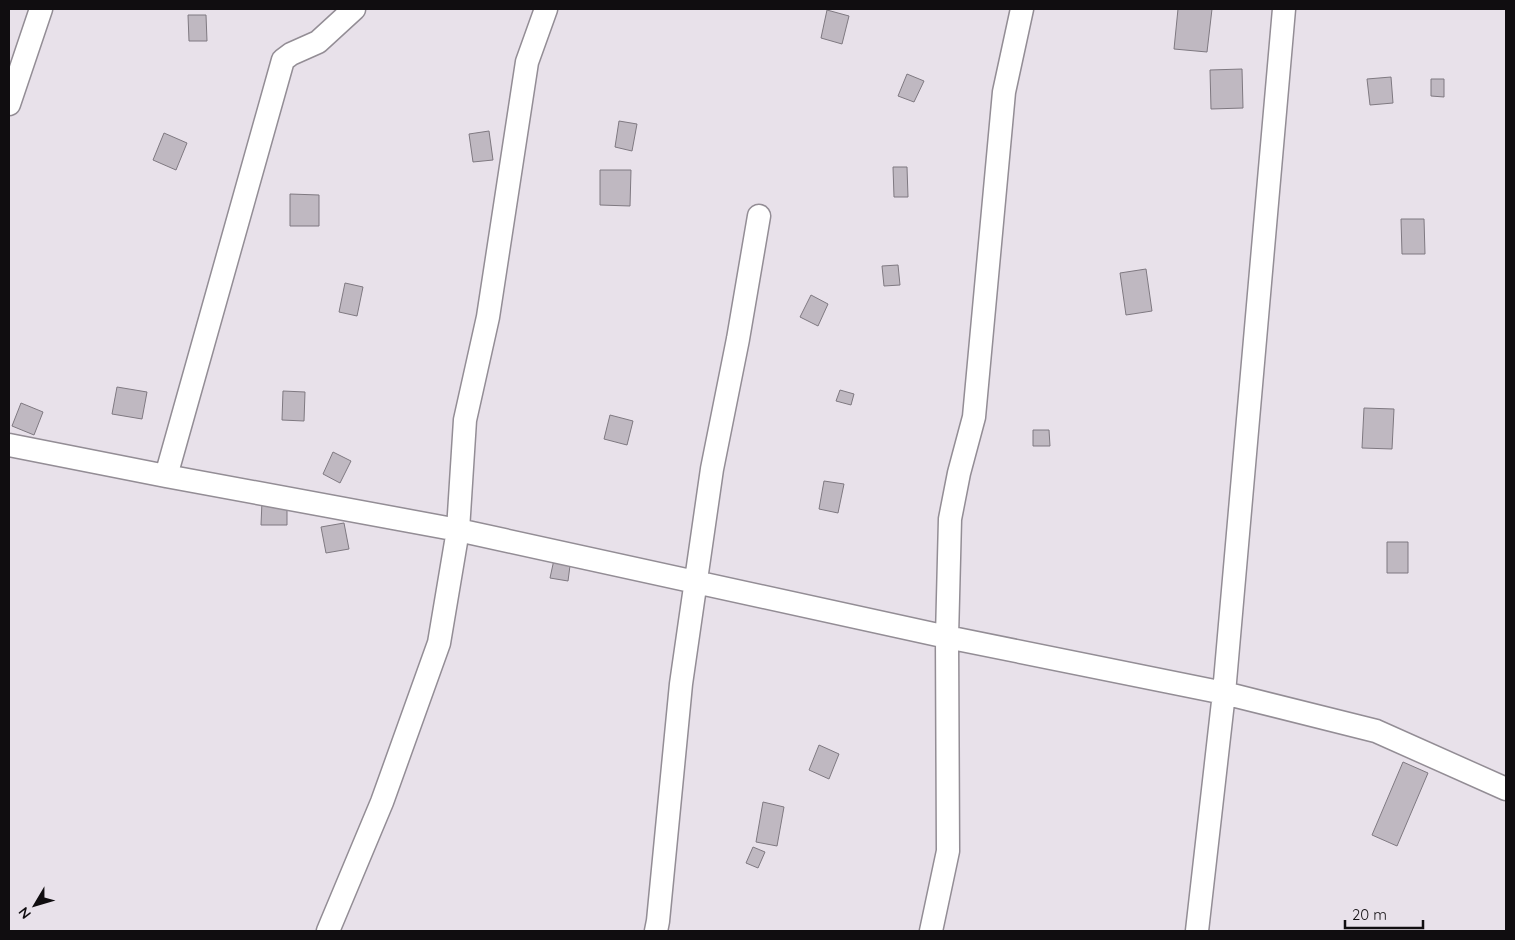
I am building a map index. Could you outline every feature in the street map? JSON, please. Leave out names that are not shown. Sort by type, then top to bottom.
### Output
[{"type":"street","points":[[9,104],[41,9]]},
{"type":"street","points":[[166,476],[283,60],[291,54],[318,42],[354,9]]},
{"type":"street","points":[[328,931],[382,802],[439,643],[458,530],[466,420],[488,317],[527,62],[546,9]]},
{"type":"street","points":[[931,931],[948,852],[947,636],[950,519],[959,473],[974,417],[1004,92],[1022,9]]},
{"type":"street","points":[[1197,931],[1224,693],[1284,9]]},
{"type":"street","points":[[656,931],[681,684],[712,469],[759,216]]},
{"type":"street","points":[[9,445],[458,530],[947,636],[1224,693],[1376,731],[1506,789]]},
{"type":"building","points":[[1178,9],[1212,9],[1207,52],[1174,49]]},
{"type":"building","points":[[827,10],[849,16],[842,44],[821,38]]},
{"type":"building","points":[[188,15],[206,15],[207,41],[189,41]]},
{"type":"building","points":[[1242,69],[1243,108],[1211,109],[1210,70]]},
{"type":"building","points":[[907,74],[924,81],[914,102],[898,96]]},
{"type":"building","points":[[1391,77],[1393,103],[1370,105],[1367,79]]},
{"type":"building","points":[[1431,79],[1444,79],[1444,97],[1431,96]]},
{"type":"building","points":[[619,121],[637,124],[632,151],[615,147]]},
{"type":"building","points":[[489,131],[493,160],[473,162],[469,134]]},
{"type":"building","points":[[164,133],[187,143],[176,170],[153,160]]},
{"type":"building","points":[[893,167],[907,167],[908,197],[894,197]]},
{"type":"building","points":[[600,170],[631,170],[630,206],[600,205]]},
{"type":"building","points":[[290,194],[319,195],[319,226],[290,226]]},
{"type":"building","points":[[1401,219],[1424,219],[1425,254],[1402,254]]},
{"type":"building","points":[[898,265],[900,285],[884,286],[882,266]]},
{"type":"building","points":[[1146,269],[1152,311],[1126,315],[1120,273]]},
{"type":"building","points":[[345,283],[363,287],[357,316],[339,312]]},
{"type":"building","points":[[811,295],[828,304],[818,326],[800,317]]},
{"type":"building","points":[[117,387],[147,392],[142,419],[112,414]]},
{"type":"building","points":[[840,390],[854,394],[851,405],[836,401]]},
{"type":"building","points":[[283,391],[305,392],[304,421],[282,420]]},
{"type":"building","points":[[21,403],[43,412],[34,435],[12,426]]},
{"type":"building","points":[[1364,408],[1394,409],[1392,449],[1362,448]]},
{"type":"building","points":[[610,415],[633,421],[627,445],[604,439]]},
{"type":"building","points":[[1033,430],[1049,430],[1050,446],[1033,446]]},
{"type":"building","points":[[333,452],[351,461],[340,483],[323,474]]},
{"type":"building","points":[[824,481],[844,484],[838,513],[819,509]]},
{"type":"building","points":[[262,501],[287,501],[287,525],[261,525]]},
{"type":"building","points":[[344,523],[349,549],[326,553],[321,527]]},
{"type":"building","points":[[1387,542],[1408,542],[1408,573],[1387,573]]},
{"type":"building","points":[[555,555],[571,558],[568,581],[550,578]]},
{"type":"building","points":[[819,745],[839,754],[829,779],[809,770]]},
{"type":"building","points":[[1403,762],[1428,773],[1397,846],[1372,835]]},
{"type":"building","points":[[763,802],[784,807],[777,846],[756,842]]},
{"type":"building","points":[[753,847],[765,852],[758,868],[746,863]]}]
